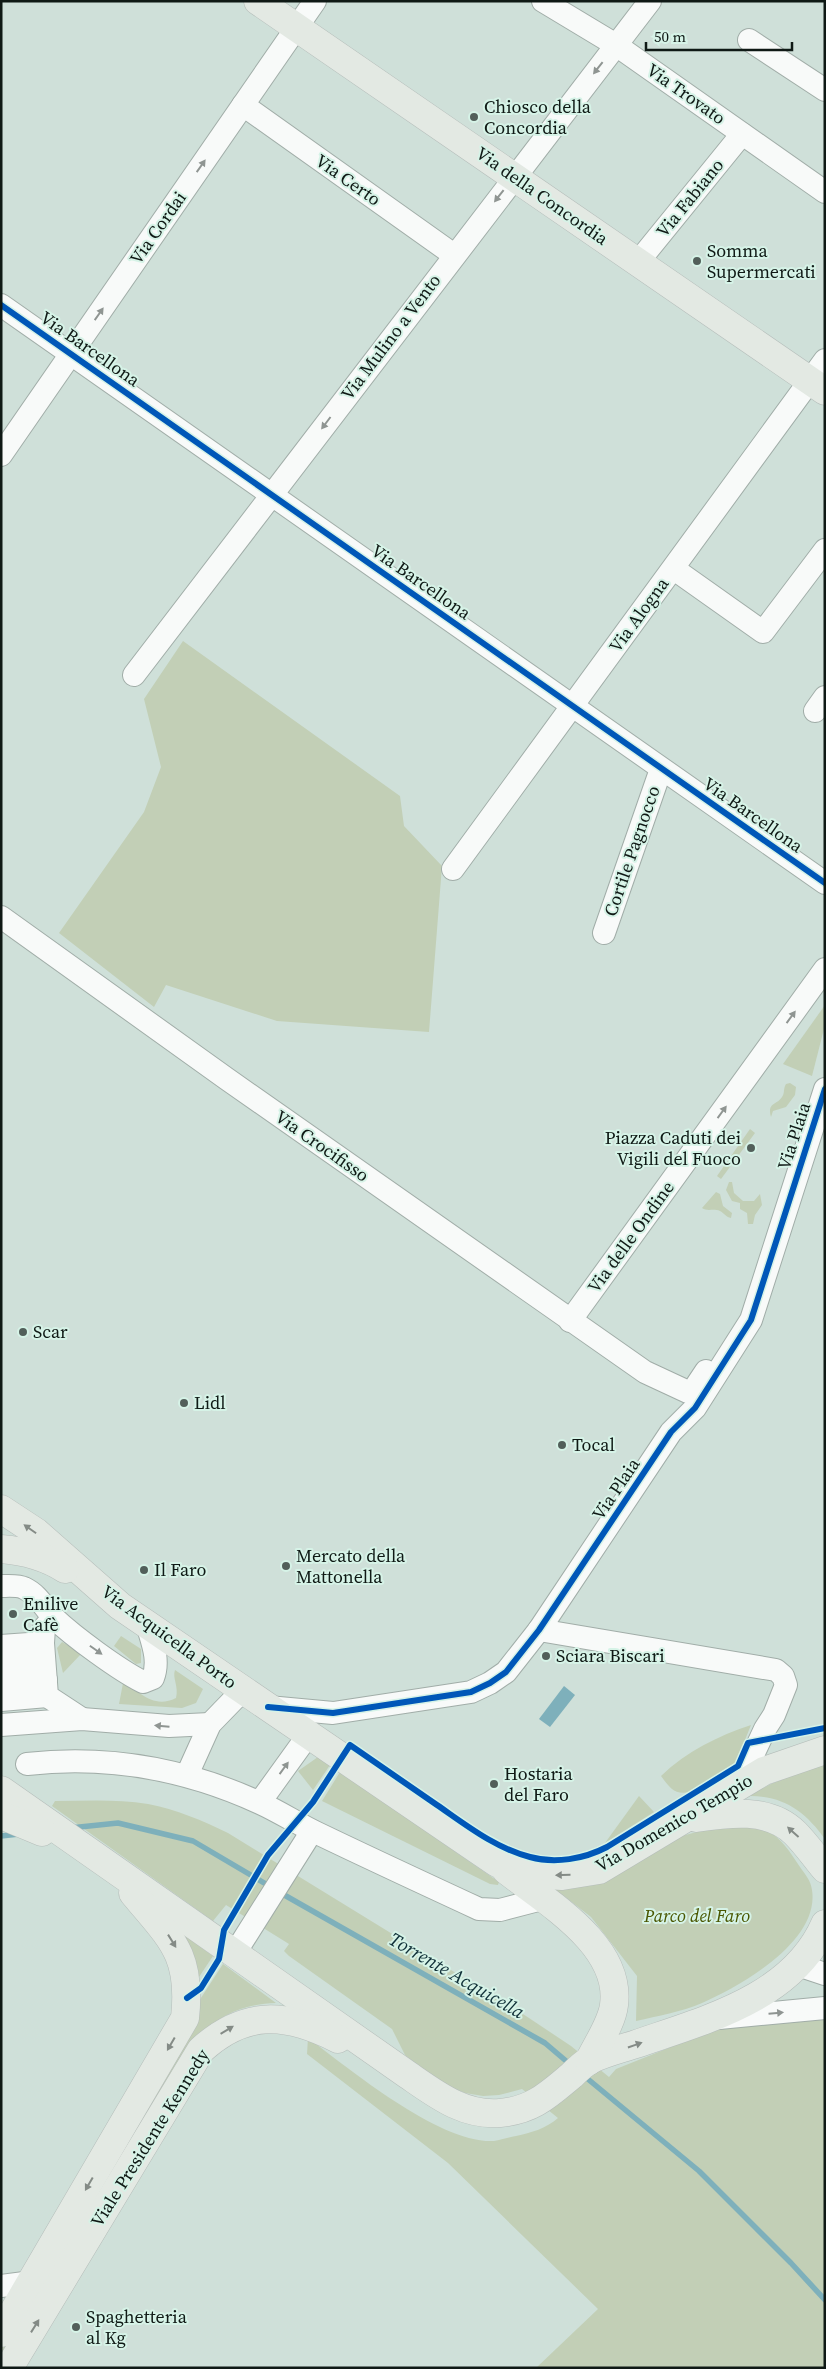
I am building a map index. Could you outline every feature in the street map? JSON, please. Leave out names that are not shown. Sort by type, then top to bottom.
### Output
[{"type":"main road","name":"Via della Concordia","points":[[258,1],[638,262],[820,377]]},
{"type":"main road","name":"Via Acquicella Porto","points":[[1,1508],[36,1532],[120,1606],[268,1707]]},
{"type":"main road","points":[[1,1549],[21,1551],[40,1556],[61,1566],[120,1606]]},
{"type":"main road","name":"Via Domenico Tempio","points":[[268,1707],[497,1863],[533,1874],[562,1876],[599,1870],[764,1771],[825,1750]]},
{"type":"main road","points":[[1,1790],[18,1818],[97,1860],[235,1953],[446,2101],[470,2111],[499,2113],[521,2110],[539,2102],[589,2061],[710,2019],[749,2000],[780,1981],[798,1966],[812,1949],[825,1924]]},
{"type":"main road","points":[[682,1820],[731,1813],[768,1817],[794,1832],[825,1869]]},
{"type":"main road","name":"Viale Presidente Kennedy","points":[[1,2333],[185,2018],[187,1998],[183,1963],[170,1937],[97,1860]]},
{"type":"main road","points":[[497,1863],[586,1935],[603,1954],[613,1976],[614,2007],[589,2061]]},
{"type":"main road","name":"Viale Presidente Kennedy","points":[[9,2368],[201,2050],[211,2040],[238,2024],[260,2019],[281,2020],[324,2032],[408,2075]]},
{"type":"street","name":"Via Cordai","points":[[1,456],[315,1]]},
{"type":"street","name":"Via Trovato","points":[[544,1],[616,45],[825,192]]},
{"type":"street","name":"Via Mulino a Vento","points":[[134,675],[514,176],[650,1]]},
{"type":"street","points":[[749,40],[825,90]]},
{"type":"street","name":"Via Certo","points":[[243,105],[454,255]]},
{"type":"street","name":"Via Fabiano","points":[[638,262],[742,134]]},
{"type":"street","name":"Via Barcellona","points":[[1,305],[825,883]]},
{"type":"street","name":"Via Alogna","points":[[452,869],[674,569],[820,377]]},
{"type":"street","points":[[674,569],[764,632],[825,550]]},
{"type":"street","name":"Cortile Pagnocco","points":[[604,933],[661,769]]},
{"type":"street","name":"Via Crocifisso","points":[[1,917],[570,1321],[645,1372]]},
{"type":"street","name":"Via delle Ondine","points":[[570,1321],[822,977]]},
{"type":"street","name":"Via Plaia","points":[[268,1707],[332,1712],[471,1692],[490,1684],[506,1672],[540,1630],[672,1432],[695,1408],[751,1320],[825,1089]]},
{"type":"street","points":[[645,1372],[688,1392],[694,1389],[720,1351],[737,1342]]},
{"type":"street","points":[[645,1372],[678,1405],[678,1412],[672,1432]]},
{"type":"street","points":[[1,1586],[24,1588],[39,1598],[53,1618],[133,1677],[143,1682],[153,1678],[156,1670],[156,1658],[147,1624]]},
{"type":"street","points":[[45,1669],[44,1628],[53,1618]]},
{"type":"street","points":[[540,1630],[776,1670],[783,1676],[786,1685],[739,1785]]},
{"type":"street","points":[[1,1646],[45,1669],[82,1719]]},
{"type":"street","points":[[1,1662],[45,1669]]},
{"type":"street","points":[[1,1684],[45,1669]]},
{"type":"street","points":[[1,1700],[45,1669]]},
{"type":"street","points":[[187,1775],[210,1724],[243,1690]]},
{"type":"street","points":[[774,1714],[772,1744],[774,1752],[788,1762]]},
{"type":"street","points":[[1,1724],[82,1719],[169,1726],[210,1724]]},
{"type":"street","points":[[260,1802],[309,1734]]},
{"type":"street","points":[[27,1764],[61,1760],[114,1762],[187,1775],[260,1802],[312,1831],[479,1908],[500,1910],[542,1899]]},
{"type":"street","points":[[235,1953],[312,1831]]},
{"type":"street","points":[[798,1966],[825,1956]]},
{"type":"street","points":[[798,1966],[825,1974]]},
{"type":"street","points":[[710,2019],[825,2008]]},
{"type":"street","points":[[1,2286],[32,2282]]},
{"type":"green space","points":[[183,641],[400,796],[404,826],[442,866],[429,1032],[277,1021],[166,985],[154,1007],[59,933],[144,812],[161,767],[144,699]]},
{"type":"green space","points":[[825,1005],[825,1025],[812,1076],[783,1064]]},
{"type":"green space","points":[[790,1083],[796,1087],[795,1095],[786,1107],[773,1111],[771,1117],[771,1106],[780,1100],[786,1084]]},
{"type":"green space","points":[[750,1129],[755,1133],[721,1179],[717,1176]]},
{"type":"green space","points":[[729,1182],[732,1182],[734,1193],[743,1201],[754,1201],[760,1194],[762,1205],[755,1215],[753,1224],[748,1224],[747,1213],[740,1209],[740,1203],[732,1201],[726,1190]]},
{"type":"green space","points":[[716,1192],[720,1194],[723,1206],[732,1213],[731,1218],[720,1211],[702,1208]]},
{"type":"green space","points":[[121,1636],[141,1649],[141,1663],[136,1664],[114,1646]]},
{"type":"green space","points":[[62,1642],[82,1653],[63,1673],[57,1648]]},
{"type":"green space","points":[[175,1670],[203,1689],[196,1703],[182,1708],[119,1704],[124,1678],[147,1698],[161,1702],[176,1698]]},
{"type":"green space","points":[[751,1725],[736,1762],[690,1792],[685,1793],[673,1790],[661,1776],[681,1759],[703,1745]]},
{"type":"green space","points":[[318,1757],[330,1765],[313,1790],[298,1771]]},
{"type":"green space","points":[[825,1763],[825,1839],[809,1820],[792,1807],[772,1798],[747,1796],[773,1783]]},
{"type":"green space","points":[[340,1772],[499,1882],[498,1885],[490,1884],[322,1801]]},
{"type":"green space","points":[[639,1796],[654,1812],[605,1843]]},
{"type":"green space","points":[[55,1801],[114,1801],[148,1804],[179,1812],[228,1833],[526,2016],[571,2046],[609,2077],[616,2069],[721,2027],[825,2019],[825,2368],[536,2368],[598,2309],[448,2163],[307,2054],[308,2038],[397,2103],[448,2131],[472,2139],[494,2141],[522,2135],[544,2127],[558,2118],[522,2089],[499,2095],[483,2096],[465,2093],[439,2082],[405,2055],[392,2029],[289,1956],[284,1951],[289,1944],[226,1905],[213,1921],[52,1806]]},
{"type":"green space","name":"Parco del Faro","points":[[727,1824],[771,1833],[778,1838],[791,1854],[808,1878],[812,1890],[811,1909],[804,1927],[791,1944],[775,1959],[737,1985],[694,2006],[636,2021],[637,1976],[591,1917],[564,1896],[543,1888],[674,1838]]},
{"type":"green space","points":[[184,1935],[213,1956],[197,1980],[183,1938]]},
{"type":"green space","points":[[223,1964],[276,2003],[252,2006],[231,2013],[212,2024],[194,2040],[1,2361],[1,2347],[172,2059],[197,2004]]},
{"type":"water","points":[[564,1686],[575,1695],[550,1727],[539,1719]]},
{"type":"waterway","name":"Torrente Acquicella","points":[[70,1828],[118,1823],[193,1841],[271,1887]]},
{"type":"waterway","name":"Torrente Acquicella","points":[[1,1836],[19,1834]]},
{"type":"waterway","name":"Torrente Acquicella","points":[[279,1892],[545,2043],[572,2066]]},
{"type":"waterway","name":"Torrente Acquicella","points":[[583,2075],[699,2171],[791,2263],[825,2300]]},
{"type":"cycle path","points":[[1,305],[825,883]]},
{"type":"cycle path","points":[[268,1707],[333,1713],[471,1692],[490,1683],[506,1672],[539,1630],[671,1432],[695,1408],[751,1320],[825,1089]]},
{"type":"cycle path","points":[[187,1998],[201,1988],[219,1959],[224,1930],[268,1855],[313,1802],[350,1745],[493,1842],[530,1857],[559,1860],[589,1855],[607,1847],[738,1766],[748,1743],[825,1728]]},
{"type":"place","name":"Chiosco della Concordia","points":[[474,117]]},
{"type":"place","name":"Somma Supermercati","points":[[697,261]]},
{"type":"place","name":"Piazza Caduti dei Vigili del Fuoco","points":[[751,1148]]},
{"type":"place","name":"Scar","points":[[23,1332]]},
{"type":"place","name":"Lidl","points":[[184,1403]]},
{"type":"place","name":"Tocal","points":[[562,1445]]},
{"type":"place","name":"Mercato della Mattonella","points":[[286,1566]]},
{"type":"place","name":"Il Faro","points":[[144,1570]]},
{"type":"place","name":"Enilive Cafè","points":[[13,1614]]},
{"type":"place","name":"Sciara Biscari","points":[[546,1656]]},
{"type":"place","name":"Hostaria del Faro","points":[[494,1784]]},
{"type":"place","name":"Spaghetteria al Kg","points":[[76,2327]]}]
